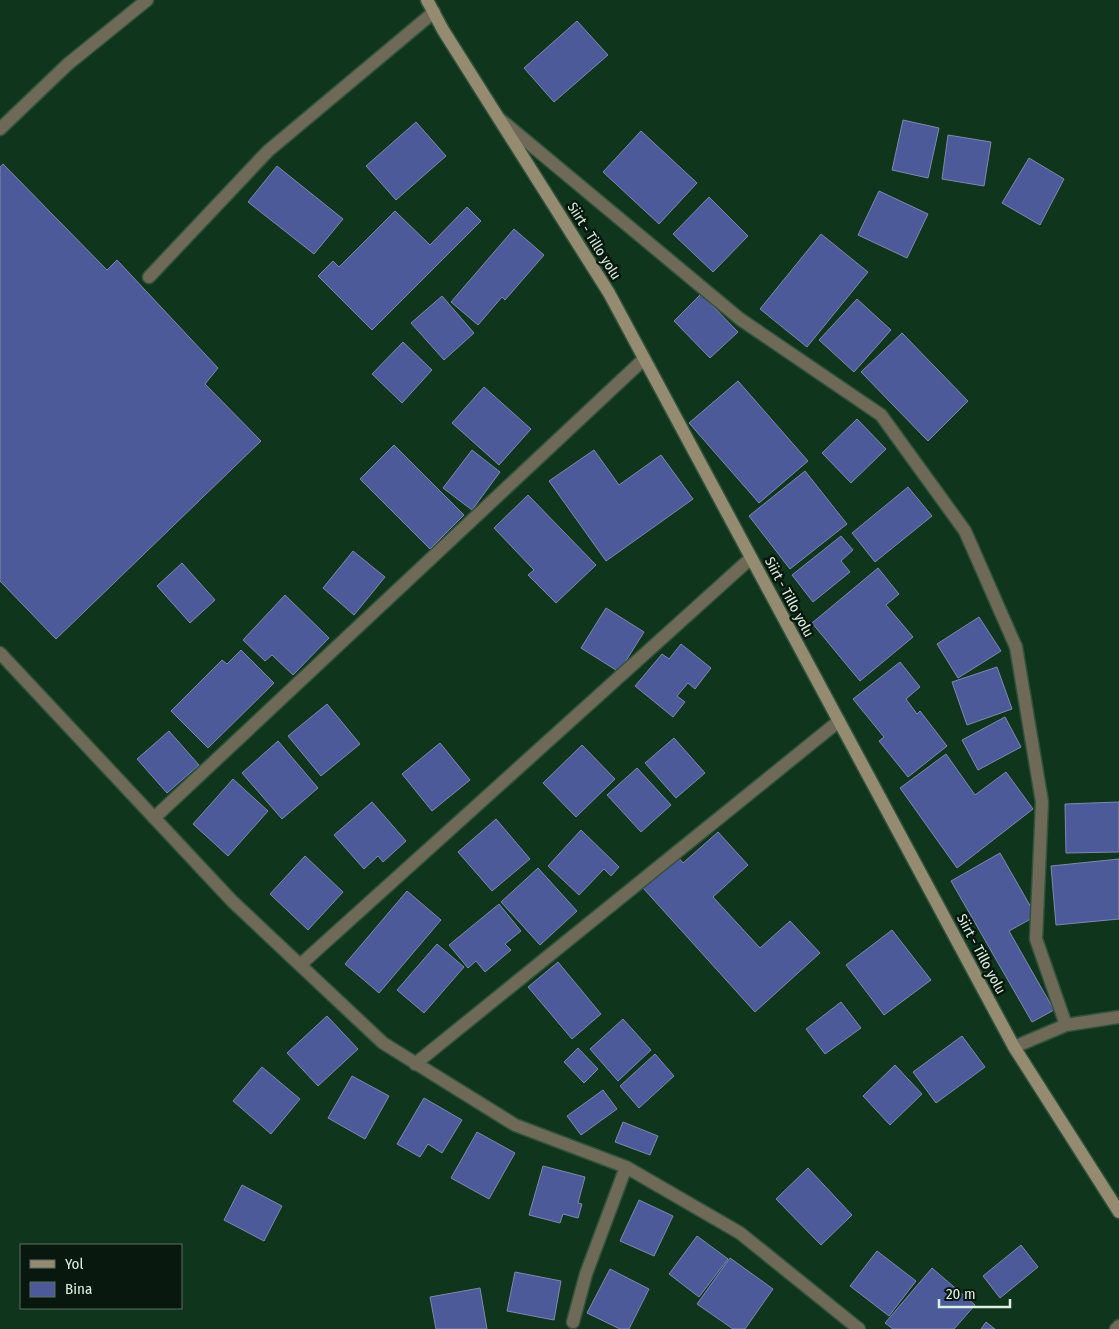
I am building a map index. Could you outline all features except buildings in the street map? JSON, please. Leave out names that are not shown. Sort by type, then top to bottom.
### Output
[{"type":"main road","name":"Siirt - Tillo yolu","points":[[428,0],[609,294],[1014,1047],[1119,1212]]},
{"type":"street","points":[[0,129],[68,64],[147,0]]},
{"type":"street","points":[[149,277],[268,151],[434,12]]},
{"type":"street","points":[[498,116],[740,319],[880,415],[965,530],[1016,648],[1042,802],[1036,939],[1066,1026]]},
{"type":"street","points":[[154,818],[644,359]]},
{"type":"street","points":[[300,965],[751,558]]},
{"type":"street","points":[[0,653],[232,901],[383,1044],[515,1125],[626,1167],[740,1233],[859,1329]]},
{"type":"street","points":[[415,1064],[838,721]]},
{"type":"street","points":[[1014,1047],[1066,1026],[1119,1018]]},
{"type":"street","points":[[573,1322],[595,1247],[626,1167]]},
{"type":"street","points":[[1116,1329],[1119,1326]]}]
